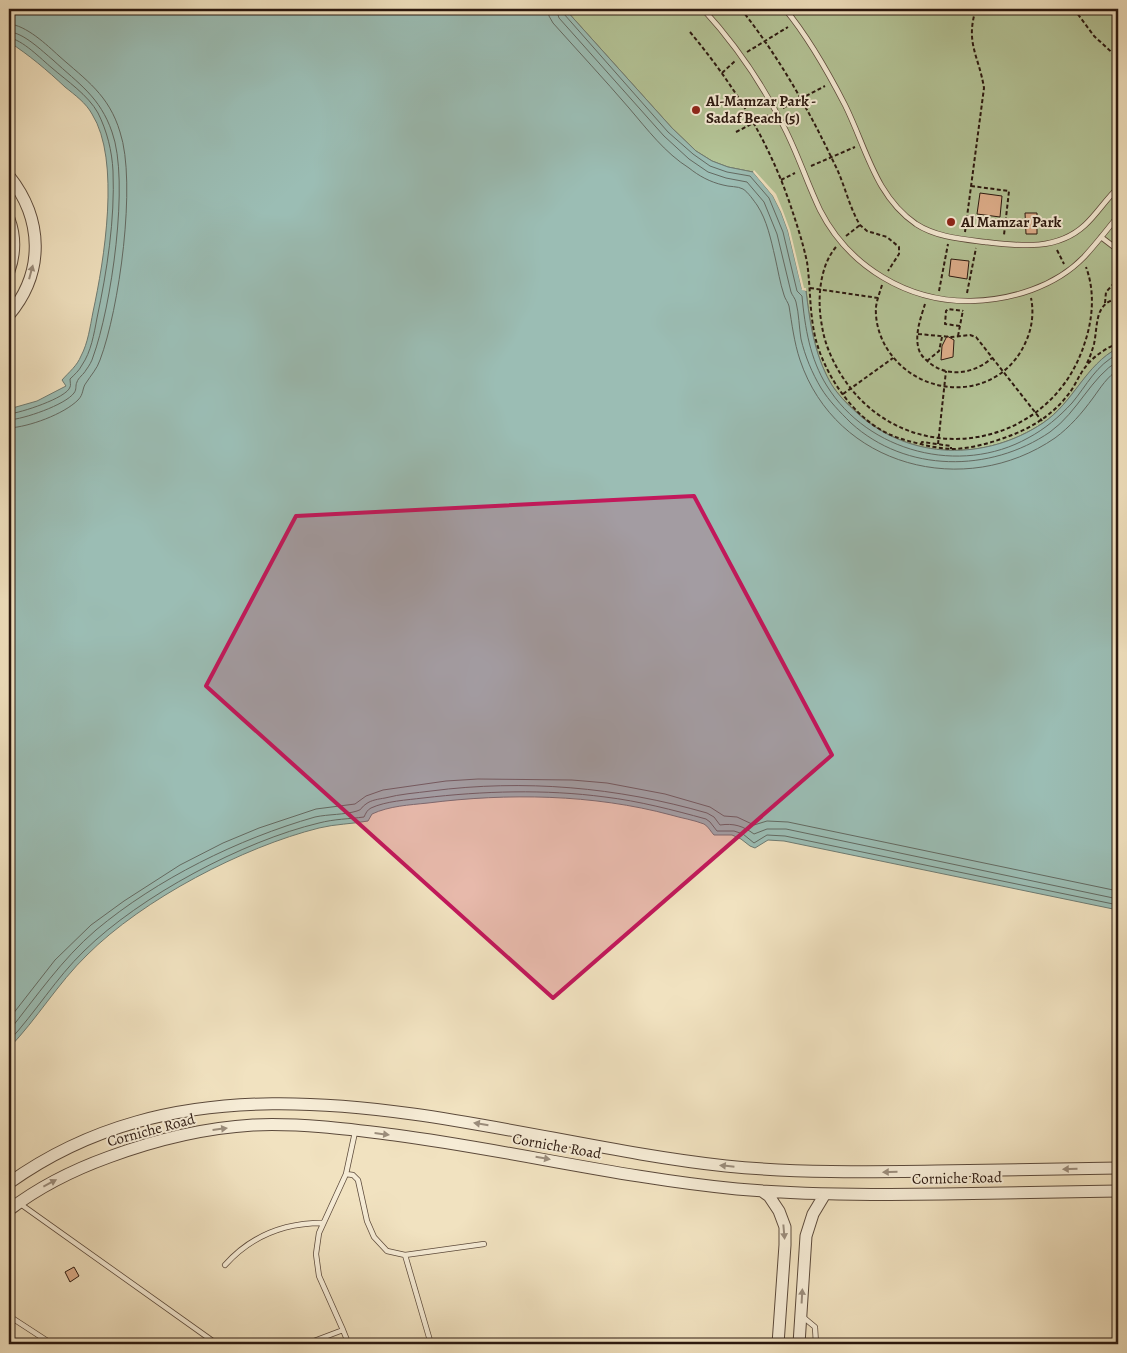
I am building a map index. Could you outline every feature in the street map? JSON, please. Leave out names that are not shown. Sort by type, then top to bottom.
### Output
[{"type":"street","points":[[9,176],[27,203],[33,220],[35,256],[32,273],[25,290],[9,314]]},
{"type":"street","points":[[9,218],[13,238],[13,252],[9,271]]},
{"type":"street","name":"Corniche Road","points":[[9,1183],[38,1164],[76,1144],[122,1127],[168,1114],[252,1104],[317,1104],[360,1108],[464,1122],[640,1154],[729,1166],[809,1172],[863,1173],[1118,1168]]},
{"type":"street","points":[[356,1130],[360,1108]]},
{"type":"street","name":"Corniche Road","points":[[14,1206],[52,1182],[100,1160],[128,1150],[186,1134],[251,1125],[317,1126],[356,1130],[472,1146],[654,1178],[762,1191],[825,1194],[1118,1191]]},
{"type":"street","points":[[762,1191],[769,1196],[779,1211],[784,1228],[785,1245],[778,1344]]},
{"type":"street","points":[[799,1344],[806,1236],[813,1214],[825,1194]]},
{"type":"lane","points":[[703,9],[742,55],[776,111],[827,222],[841,240],[863,262],[884,279],[897,286],[926,297],[965,301],[996,299],[1030,291],[1048,283],[1083,258],[1118,216]]},
{"type":"lane","points":[[785,9],[832,82],[863,144],[876,179],[898,210],[917,225],[949,237],[977,241],[1031,246],[1053,243],[1077,232],[1118,188]]},
{"type":"lane","points":[[1101,237],[1118,250]]},
{"type":"lane","points":[[346,1344],[343,1330],[319,1276],[316,1254],[322,1223],[346,1174],[356,1130]]},
{"type":"lane","points":[[346,1174],[353,1175],[358,1180],[363,1210],[369,1226],[378,1242],[387,1251],[405,1255],[484,1244]]},
{"type":"lane","points":[[14,1206],[217,1344]]},
{"type":"lane","points":[[225,1265],[242,1247],[264,1234],[288,1226],[322,1223]]},
{"type":"lane","points":[[405,1255],[431,1344]]},
{"type":"lane","points":[[9,1316],[52,1344]]},
{"type":"lane","points":[[801,1316],[815,1327],[816,1344]]},
{"type":"lane","points":[[306,1344],[343,1330]]},
{"type":"path","points":[[741,9],[765,41],[796,89],[831,157],[860,225],[867,231],[887,237],[900,249],[884,279],[876,307],[878,327],[893,358],[914,376],[944,387],[957,388],[990,380],[1014,361],[1021,352],[1029,334],[1032,312],[1030,291]]},
{"type":"path","points":[[964,239],[984,88],[971,43],[971,31],[976,9]]},
{"type":"path","points":[[1074,9],[1094,36],[1118,58]]},
{"type":"path","points":[[722,73],[742,55],[795,22]]},
{"type":"path","points":[[690,32],[722,73],[754,122],[781,180],[799,233],[806,261],[812,320],[817,344],[825,365],[843,394],[862,415],[890,434],[921,444],[951,449],[964,448],[988,443],[1026,429],[1042,420],[1066,398],[1086,365],[1092,351],[1098,315],[1105,303],[1106,292],[1118,279]]},
{"type":"path","points":[[781,180],[863,144]]},
{"type":"path","points":[[971,186],[1009,191],[1003,244]]},
{"type":"path","points":[[860,225],[841,240],[831,252],[821,290],[820,318],[823,333],[833,360],[850,388],[865,404],[890,423],[914,432],[939,437],[965,438],[989,435],[1011,427],[1036,413],[1050,402],[1068,379],[1082,351],[1089,326],[1092,303],[1091,285],[1083,258]]},
{"type":"path","points":[[938,299],[949,237]]},
{"type":"path","points":[[958,336],[977,241]]},
{"type":"path","points":[[1053,243],[1067,270]]},
{"type":"path","points":[[810,288],[878,298]]},
{"type":"path","points":[[926,297],[918,334],[919,350],[928,361],[946,372],[971,371],[986,364],[992,358]]},
{"type":"path","points":[[1105,303],[1118,299]]},
{"type":"path","points":[[960,326],[944,324],[946,312],[948,309],[963,311]]},
{"type":"path","points":[[1089,326],[1096,326]]},
{"type":"path","points":[[918,334],[976,337],[1042,420]]},
{"type":"path","points":[[928,361],[939,351],[942,336]]},
{"type":"path","points":[[1086,365],[1105,350],[1118,343]]},
{"type":"path","points":[[843,394],[893,358]]},
{"type":"path","points":[[938,444],[946,372]]},
{"type":"path","points":[[921,444],[922,442],[951,446],[951,449]]},
{"type":"highlighted area","points":[[694,496],[832,755],[553,998],[206,686],[296,516]]},
{"type":"green space","name":"Al Mamzar Park","points":[[565,9],[1118,9],[1118,348],[1097,364],[1054,415],[1021,435],[997,444],[973,449],[949,450],[924,447],[901,440],[879,429],[842,399],[825,371],[814,338],[806,291],[802,290],[788,231],[773,196],[753,172],[728,167],[712,161],[696,151],[672,128]]},
{"type":"water","points":[[9,9],[565,9],[672,128],[696,151],[712,161],[728,167],[753,172],[773,196],[788,231],[802,289],[806,291],[809,315],[820,360],[842,399],[878,429],[900,440],[924,447],[948,450],[973,449],[997,444],[1021,435],[1043,423],[1063,405],[1097,364],[1118,348],[1118,910],[784,841],[768,840],[755,848],[732,835],[714,835],[704,824],[641,808],[611,803],[581,799],[519,797],[406,805],[379,811],[372,814],[368,821],[319,828],[259,848],[227,862],[165,895],[110,934],[87,955],[9,1048],[9,409],[37,401],[66,386],[62,380],[73,369],[83,351],[90,329],[102,266],[108,211],[108,183],[106,157],[101,134],[92,114],[87,106],[38,63],[9,42]]},
{"type":"pier","points":[[754,170],[776,194],[790,230],[806,291],[802,290],[788,231],[781,212],[773,196],[753,172]]},
{"type":"building","points":[[980,193],[1002,196],[1000,217],[977,214]]},
{"type":"building","points":[[1025,213],[1037,213],[1037,234],[1026,234]]},
{"type":"building","points":[[951,259],[969,261],[967,279],[949,276]]},
{"type":"building","points":[[947,336],[954,340],[953,357],[941,360],[942,346]]},
{"type":"building","points":[[74,1267],[79,1276],[70,1282],[65,1272]]},
{"type":"place","name":"Al-Mamzar Park - Sadaf Beach (5)","points":[[696,110]]},
{"type":"place","name":"Al Mamzar Park","points":[[951,222]]}]
